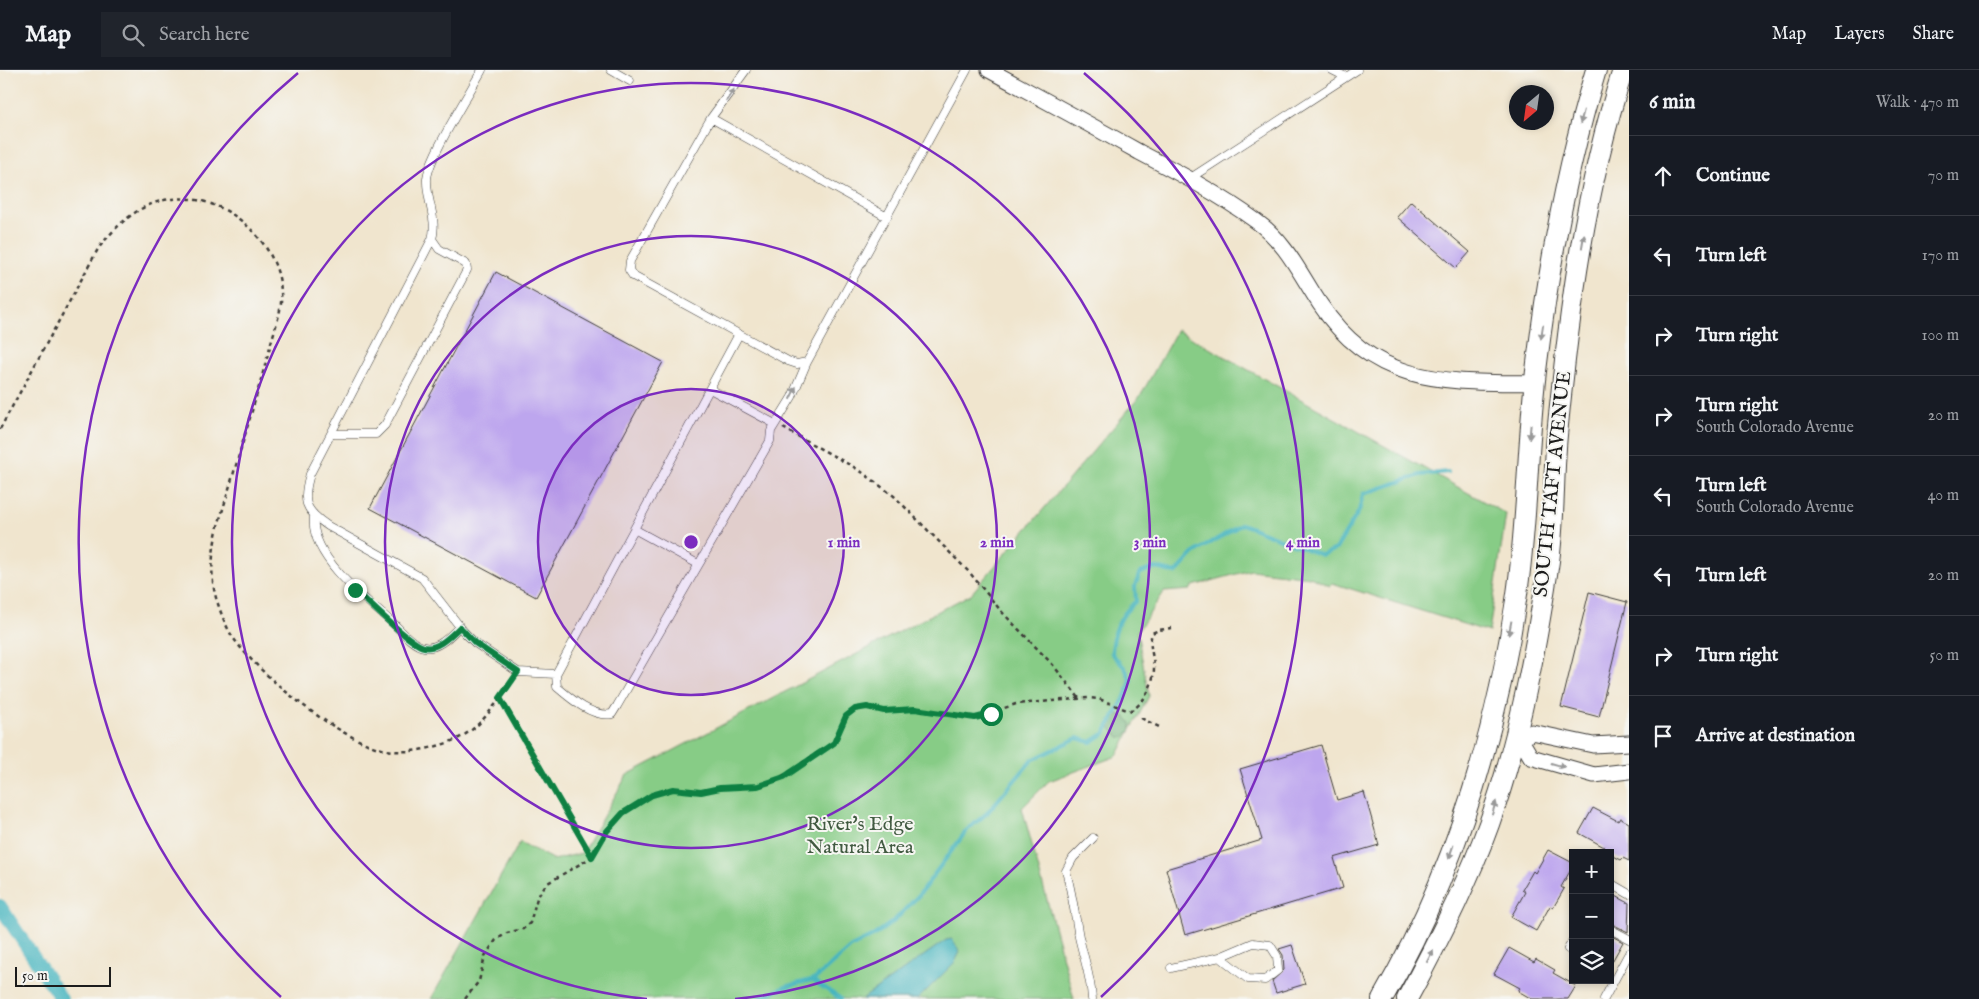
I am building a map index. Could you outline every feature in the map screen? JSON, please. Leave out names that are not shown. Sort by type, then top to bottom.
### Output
[{"type":"main road","name":"SOUTH TAFT AVENUE","points":[[1382,999],[1405,959],[1440,882],[1489,738],[1516,597],[1523,549],[1535,383],[1567,174],[1596,70]]},
{"type":"main road","name":"SOUTH TAFT AVENUE","points":[[1407,999],[1467,880],[1489,823],[1517,740],[1549,558],[1556,438],[1590,191],[1608,118],[1623,70]]},
{"type":"main road","points":[[1552,523],[1541,477],[1548,404],[1535,383],[1552,371],[1561,298],[1577,281]]},
{"type":"main road","points":[[1460,825],[1480,805],[1494,759],[1517,740],[1506,715],[1527,617],[1516,597]]},
{"type":"street","points":[[989,70],[1218,195],[1274,236],[1287,249],[1301,274],[1339,330],[1376,360],[1394,368],[1428,378],[1478,382],[1535,383]]},
{"type":"street","points":[[1629,743],[1593,746],[1532,732],[1517,740],[1531,758],[1594,775],[1629,771]]},
{"type":"lane","points":[[482,70],[439,147],[428,172],[428,195],[435,224],[432,239],[310,474],[305,492],[308,509],[314,517],[422,578],[460,627],[475,643],[518,672],[556,674]]},
{"type":"lane","points":[[611,70],[630,81]]},
{"type":"lane","points":[[746,70],[711,118],[630,261],[629,270],[634,276],[788,361],[797,364],[807,362]]},
{"type":"lane","points":[[740,334],[556,674],[557,687],[569,697],[604,716],[612,714],[770,441],[771,431],[792,396],[807,362],[967,70]]},
{"type":"lane","points":[[1332,70],[1346,77]]},
{"type":"lane","points":[[1189,179],[1357,70]]},
{"type":"lane","points":[[711,118],[886,217]]},
{"type":"lane","points":[[331,434],[376,434],[385,425],[467,270],[466,264],[439,248],[432,239]]},
{"type":"lane","points":[[710,389],[775,424]]},
{"type":"lane","points":[[314,517],[312,527],[318,542],[339,573],[355,590],[410,639],[423,647],[434,646],[460,627]]},
{"type":"lane","points":[[634,529],[698,564]]},
{"type":"lane","points":[[1092,999],[1091,978],[1080,938],[1075,905],[1066,871],[1073,858],[1094,838]]},
{"type":"lane","points":[[1614,885],[1629,894]]},
{"type":"lane","points":[[1614,931],[1629,939]]},
{"type":"lane","points":[[1171,968],[1220,957],[1253,943],[1270,945],[1277,956],[1278,970],[1266,980],[1248,979],[1220,957]]},
{"type":"lane","points":[[1614,974],[1629,953]]},
{"type":"lane","points":[[1604,999],[1610,984]]},
{"type":"path","points":[[0,429],[98,249],[114,228],[128,216],[173,198],[206,202],[226,211],[263,242],[275,264],[282,292],[281,305],[265,366],[218,526],[213,550],[213,588],[233,638],[253,661],[301,702],[330,723],[362,742],[380,749],[393,751],[409,751],[448,743],[461,737],[476,726],[500,698],[518,672]]},
{"type":"path","points":[[775,424],[859,470],[894,496],[970,573],[1001,611],[1053,665],[1079,698]]},
{"type":"path","points":[[465,999],[479,981],[485,956],[496,940],[507,933],[523,929],[530,922],[537,898],[546,884],[592,857],[607,831],[623,813],[652,795],[673,789],[701,792],[720,788],[758,786],[784,777],[834,743],[846,716],[855,709],[867,707],[884,711],[915,709],[975,718],[1016,704],[1079,698],[1099,699],[1129,711],[1141,703],[1152,679],[1154,662],[1149,643],[1152,633],[1172,628]]},
{"type":"path","points":[[500,698],[592,857]]},
{"type":"path","points":[[1141,718],[1159,727]]},
{"type":"green space","name":"River's Edge Natural Area","points":[[1177,330],[1506,514],[1489,632],[1332,583],[1330,586],[1310,577],[1251,570],[1193,586],[1190,590],[1164,592],[1137,632],[1149,696],[1117,756],[1049,781],[1022,808],[1074,999],[431,999],[520,842],[554,860],[582,853],[627,775],[971,594],[1141,395]]},
{"type":"green space","points":[[1116,714],[1125,716],[1131,723],[1131,730],[1124,737],[1119,737],[1110,727]]},
{"type":"water","points":[[952,939],[960,952],[955,962],[918,999],[862,999],[946,940]]},
{"type":"building","points":[[1411,201],[1470,252],[1456,268],[1397,217]]},
{"type":"building","points":[[496,272],[663,362],[536,597],[370,508]]},
{"type":"building","points":[[1589,592],[1627,602],[1599,717],[1561,707]]},
{"type":"building","points":[[1321,745],[1337,800],[1364,792],[1379,845],[1334,858],[1343,888],[1185,935],[1166,869],[1262,840],[1240,769]]},
{"type":"building","points":[[1593,808],[1618,821],[1620,818],[1629,823],[1629,861],[1614,856],[1614,849],[1603,849],[1604,847],[1579,833]]},
{"type":"building","points":[[1548,850],[1569,861],[1569,873],[1561,887],[1564,889],[1553,908],[1550,906],[1536,931],[1511,917],[1525,892],[1522,890],[1533,871],[1535,873]]},
{"type":"building","points":[[1614,895],[1629,903],[1628,932],[1614,925]]},
{"type":"building","points":[[1614,937],[1623,942],[1614,958]]},
{"type":"building","points":[[1292,945],[1305,984],[1276,993],[1272,981],[1284,970],[1283,955],[1279,949]]},
{"type":"building","points":[[1509,948],[1534,962],[1536,959],[1555,970],[1553,973],[1569,982],[1569,984],[1576,986],[1568,999],[1532,999],[1518,991],[1520,988],[1494,974]]},
{"type":"waterway","points":[[757,999],[785,987],[815,979],[851,947],[873,936],[894,921],[919,895],[967,830],[987,813],[1032,760],[1077,738],[1091,742],[1105,733],[1124,699],[1131,681],[1125,668],[1112,654],[1118,624],[1125,612],[1136,601],[1135,586],[1140,573],[1156,568],[1176,573],[1194,553],[1242,524],[1321,555],[1336,549],[1359,511],[1363,494],[1420,475],[1448,472]]},
{"type":"waterway","points":[[0,906],[61,999]]},
{"type":"waterway","points":[[812,980],[841,999]]},
{"type":"route","points":[[355,590],[410,639],[423,647],[434,646],[460,627],[475,643],[518,672],[500,698],[592,857],[607,831],[623,813],[643,800],[652,795],[673,789],[701,792],[720,788],[758,786],[784,777],[834,743],[846,716],[855,709],[867,707],[884,711],[899,711],[915,709],[975,718],[991,714]]}]
